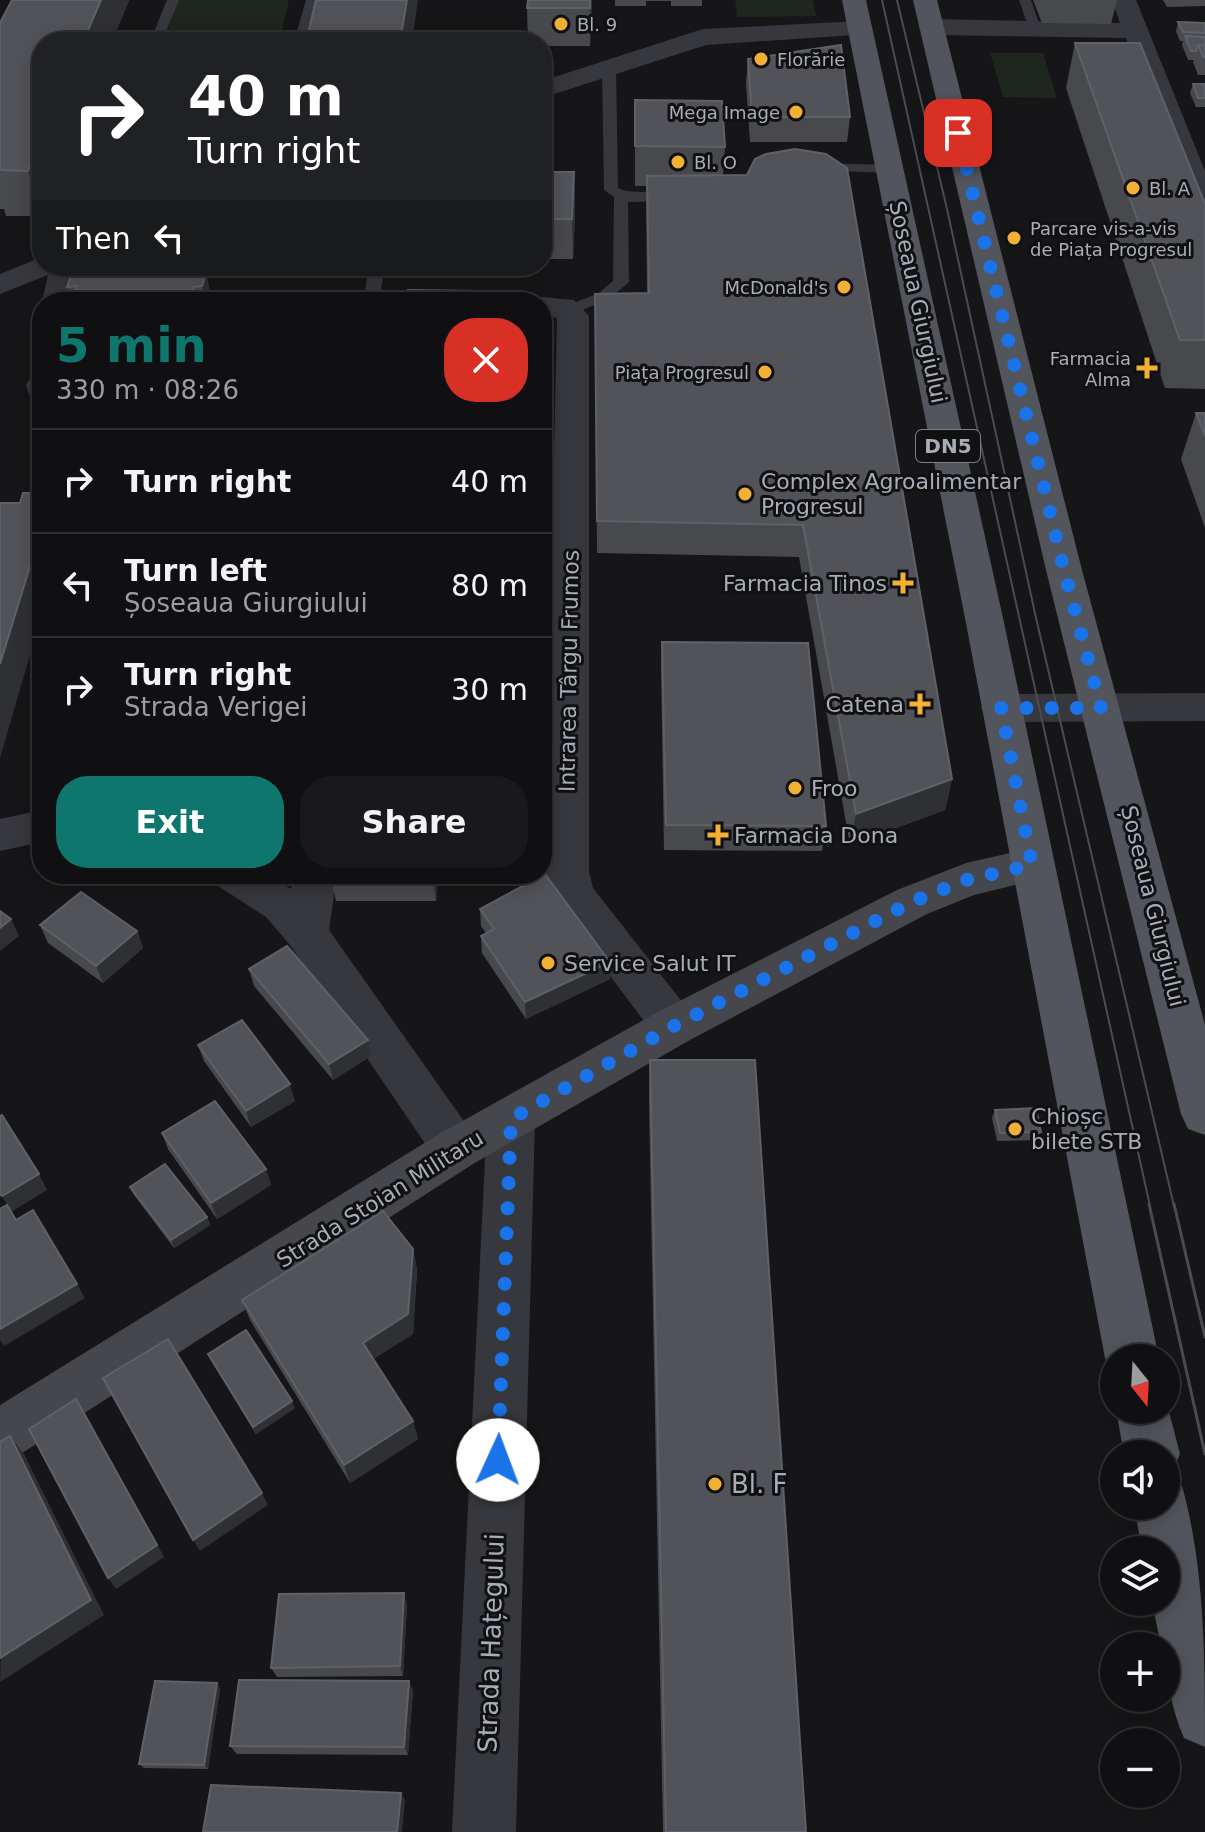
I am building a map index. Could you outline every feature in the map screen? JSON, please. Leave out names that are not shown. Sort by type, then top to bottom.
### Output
[{"type":"main road","name":"Șoseaua Giurgiului","points":[[857,14],[1129,1344]]},
{"type":"main road","name":"Șoseaua Giurgiului","points":[[928,14],[1064,570],[1205,1114]]},
{"type":"main road","points":[[1165,1520],[1205,1717]]},
{"type":"street","points":[[1124,0],[1205,207]]},
{"type":"street","points":[[552,87],[703,37],[770,32],[857,14]]},
{"type":"street","points":[[928,14],[1035,29],[1137,31]]},
{"type":"street","points":[[0,285],[32,271]]},
{"type":"street","name":"Intrarea Târgu Frumos","points":[[556,308],[573,316],[567,872],[573,894],[674,1026]]},
{"type":"street","points":[[1001,708],[1205,707]]},
{"type":"street","points":[[0,835],[32,828]]},
{"type":"street","name":"Strada Stoian Militaru","points":[[0,1436],[456,1149],[674,1026],[912,902],[966,880],[1032,865]]},
{"type":"street","points":[[248,884],[281,905],[306,933],[456,1149]]},
{"type":"street","points":[[306,933],[313,884]]},
{"type":"street","name":"Strada Hațegului","points":[[484,1832],[511,1119]]},
{"type":"lane","points":[[160,32],[173,0]]},
{"type":"lane","points":[[303,32],[312,0]]},
{"type":"lane","points":[[1025,0],[1035,29]]},
{"type":"lane","points":[[609,68],[611,190],[621,196],[688,197]]},
{"type":"lane","points":[[798,167],[890,169]]},
{"type":"lane","points":[[556,308],[604,296],[621,282],[621,196]]},
{"type":"shaded area","points":[[178,0],[289,0],[281,32],[167,32]]},
{"type":"shaded area","points":[[735,0],[813,0],[816,16],[737,17]]},
{"type":"shaded area","points":[[990,53],[1043,53],[1057,98],[1003,97]]},
{"type":"building","points":[[12,0],[101,0],[87,32],[32,32],[32,162],[28,171],[0,170],[0,23]]},
{"type":"building","points":[[316,0],[407,0],[402,32],[308,32]]},
{"type":"building","points":[[528,0],[590,0],[590,8],[527,8]]},
{"type":"building","points":[[1178,22],[1205,23],[1205,33],[1183,32]]},
{"type":"building","points":[[1185,36],[1205,37],[1205,45],[1198,45],[1196,51],[1191,51]]},
{"type":"building","points":[[1075,43],[1140,43],[1205,204],[1205,340],[1180,340]]},
{"type":"building","points":[[841,45],[850,117],[752,117],[748,59]]},
{"type":"building","points":[[1198,45],[1205,45],[1205,57],[1203,57]]},
{"type":"building","points":[[1193,84],[1205,84],[1205,98],[1198,98]]},
{"type":"building","points":[[635,100],[722,101],[725,147],[635,146]]},
{"type":"building","name":"Complex Agroalimentar Progresul","points":[[795,149],[826,154],[847,168],[952,779],[856,814],[803,525],[597,521],[595,294],[649,293],[647,176],[747,175],[755,159]]},
{"type":"building","points":[[552,172],[574,172],[572,219],[552,219]]},
{"type":"building","points":[[71,276],[205,276],[202,286],[194,287],[192,292],[76,292],[77,286],[67,287]]},
{"type":"building","points":[[408,290],[482,291],[482,292]]},
{"type":"building","points":[[1196,413],[1205,413],[1205,436]]},
{"type":"building","points":[[23,493],[32,493],[32,560],[0,664],[0,503],[20,503]]},
{"type":"building","points":[[662,642],[808,643],[826,826],[666,825]]},
{"type":"building","points":[[552,883],[610,962],[525,1002],[481,936],[494,929],[480,909],[526,884]]},
{"type":"building","points":[[81,892],[137,931],[96,966],[40,925]]},
{"type":"building","points":[[0,911],[11,919],[0,928]]},
{"type":"building","points":[[287,946],[368,1040],[329,1064],[249,969]]},
{"type":"building","points":[[242,1020],[290,1084],[246,1111],[198,1045]]},
{"type":"building","name":"Bl. F","points":[[650,1060],[755,1060],[806,1832],[666,1832]]},
{"type":"building","points":[[215,1101],[266,1169],[211,1203],[162,1133]]},
{"type":"building","points":[[1036,1108],[1041,1132],[1000,1133],[995,1110]]},
{"type":"building","points":[[0,1116],[39,1174],[2,1196]]},
{"type":"building","points":[[165,1164],[207,1217],[171,1240],[130,1187]]},
{"type":"building","points":[[7,1205],[16,1220],[33,1210],[77,1284],[0,1329],[0,1209]]},
{"type":"building","points":[[383,1211],[413,1249],[408,1314],[363,1343],[413,1421],[344,1465],[242,1300]]},
{"type":"building","points":[[246,1330],[292,1401],[253,1427],[208,1354]]},
{"type":"building","points":[[168,1339],[262,1493],[193,1540],[103,1378]]},
{"type":"building","points":[[76,1399],[157,1545],[108,1578],[29,1429]]},
{"type":"building","points":[[10,1436],[91,1600],[0,1658],[0,1442]]},
{"type":"building","points":[[404,1593],[400,1666],[271,1668],[279,1594]]},
{"type":"building","points":[[239,1680],[409,1681],[404,1747],[230,1746]]},
{"type":"building","points":[[155,1681],[217,1683],[204,1765],[139,1764]]},
{"type":"building","points":[[211,1785],[401,1793],[397,1832],[203,1832]]},
{"type":"tram line","points":[[882,0],[1150,1206]]},
{"type":"tram line","points":[[897,0],[947,209],[1036,618],[1174,1206]]},
{"type":"tram line","points":[[1149,1204],[1205,1454]]},
{"type":"tram line","points":[[1174,1204],[1205,1337]]},
{"type":"place","name":"Bl. 9","points":[[561,24]]},
{"type":"place","name":"Florărie","points":[[761,59]]},
{"type":"place","name":"Mega Image","points":[[796,112]]},
{"type":"place","name":"Bl. O","points":[[678,162]]},
{"type":"place","name":"Bl. A","points":[[1133,188]]},
{"type":"place","name":"Parcare vis-a-vis de Piața Progresul","points":[[1014,238]]},
{"type":"place","name":"McDonald's","points":[[844,287]]},
{"type":"place","name":"Farmacia Alma","points":[[1147,368]]},
{"type":"place","name":"Piața Progresul","points":[[765,372]]},
{"type":"place","name":"Complex Agroalimentar Progresul","points":[[745,494]]},
{"type":"place","name":"Farmacia Tinos","points":[[903,583]]},
{"type":"place","name":"Catena","points":[[920,704]]},
{"type":"place","name":"Froo","points":[[795,788]]},
{"type":"place","name":"Farmacia Dona","points":[[718,835]]},
{"type":"place","name":"Service Salut IT","points":[[548,963]]},
{"type":"place","name":"Chioșc bilete STB","points":[[1015,1129]]},
{"type":"place","name":"Bl. F","points":[[715,1484]]},
{"type":"route","points":[[498,1460],[511,1119],[674,1026],[912,902],[966,880],[1032,865],[1001,708],[1101,708],[1064,570],[958,133]]}]
